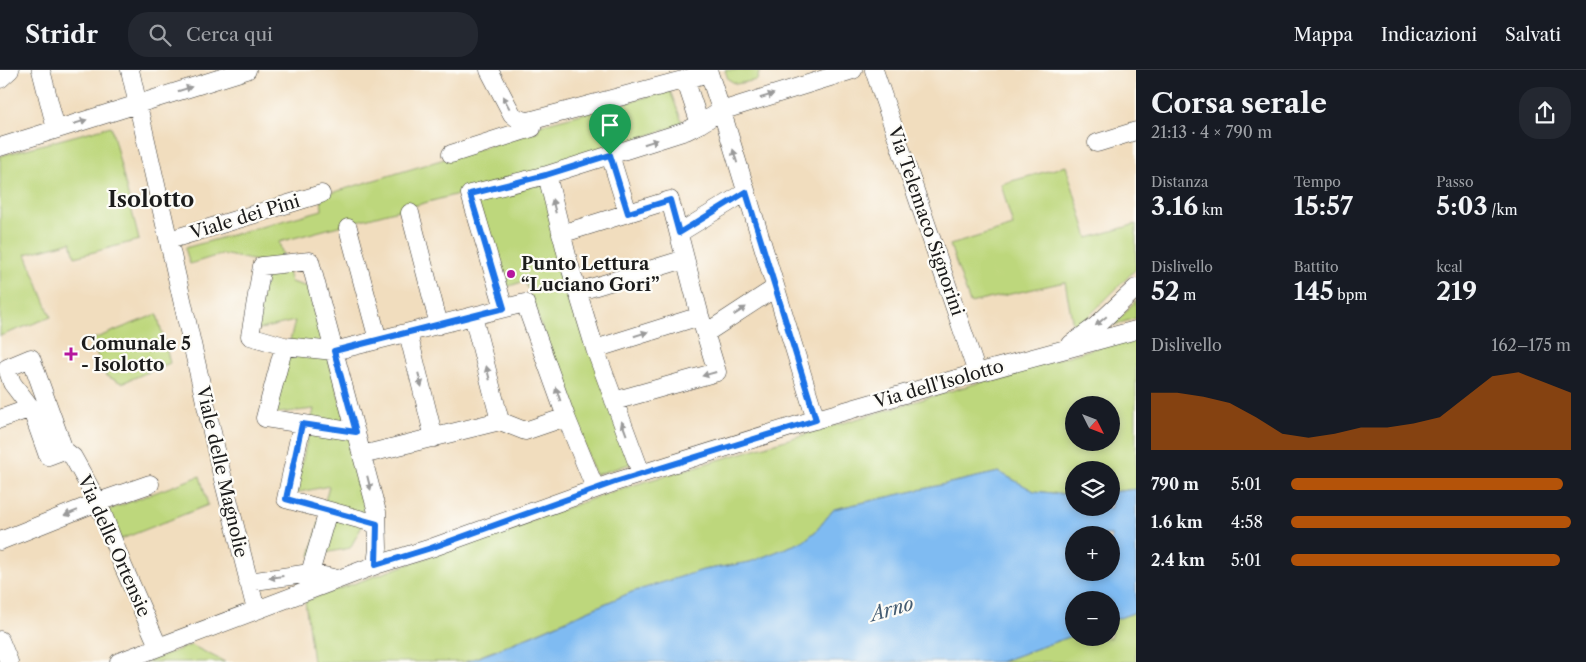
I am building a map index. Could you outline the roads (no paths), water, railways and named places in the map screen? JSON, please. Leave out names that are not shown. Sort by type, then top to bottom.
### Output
[{"type":"street","points":[[0,79],[10,70]]},
{"type":"street","points":[[42,70],[56,129]]},
{"type":"street","name":"Viale delle Magnolie","points":[[130,70],[219,463],[256,610]]},
{"type":"street","points":[[489,70],[512,114],[522,120],[533,120],[678,77],[708,72],[816,420]]},
{"type":"street","points":[[504,308],[470,194],[546,175],[686,131],[721,111],[853,70]]},
{"type":"street","name":"Via Telemaco Signorini","points":[[874,70],[977,373]]},
{"type":"street","points":[[0,147],[238,71]]},
{"type":"street","points":[[678,77],[700,124]]},
{"type":"street","points":[[451,154],[532,128],[533,120]]},
{"type":"street","points":[[1097,143],[1136,131]]},
{"type":"street","points":[[610,155],[628,213]]},
{"type":"street","points":[[546,175],[577,292],[595,348],[641,473]]},
{"type":"street","points":[[679,233],[746,192]]},
{"type":"street","name":"Viale dei Pini","points":[[169,240],[320,194]]},
{"type":"street","points":[[561,234],[670,200],[700,316],[717,372],[614,401]]},
{"type":"street","points":[[410,213],[439,325]]},
{"type":"street","points":[[348,228],[378,340]]},
{"type":"street","points":[[577,292],[685,259]]},
{"type":"street","points":[[376,565],[376,512],[356,432],[334,351],[310,262],[262,266],[250,336],[284,346],[334,351],[525,303],[566,417],[595,488]]},
{"type":"street","points":[[706,334],[775,288]]},
{"type":"street","name":"Via dell'Isolotto","points":[[1063,350],[1096,326],[1132,293]]},
{"type":"street","points":[[474,316],[500,421]]},
{"type":"street","points":[[595,348],[700,316]]},
{"type":"street","name":"Via dell'Isolotto","points":[[119,662],[376,565],[431,548],[595,488],[816,420],[977,373],[1136,330]]},
{"type":"street","points":[[408,333],[434,438]]},
{"type":"street","points":[[284,346],[266,418],[356,432]]},
{"type":"street","name":"Via delle Ortensie","points":[[64,450],[48,456],[30,408],[12,383],[7,368],[31,358],[64,450],[73,458],[98,502],[123,566],[158,646]]},
{"type":"street","points":[[0,419],[30,408]]},
{"type":"street","points":[[362,455],[500,421],[525,431],[566,417]]},
{"type":"street","points":[[302,424],[286,499],[377,524]]},
{"type":"street","points":[[0,541],[98,502],[150,484]]},
{"type":"street","points":[[310,573],[328,511]]},
{"type":"street","points":[[248,582],[310,573],[339,579]]},
{"type":"street","points":[[0,640],[9,662]]},
{"type":"water","name":"Arno","points":[[999,472],[1034,491],[1065,494],[1065,516],[1120,516],[1120,491],[1136,489],[1136,612],[1120,618],[1120,591],[1065,591],[1065,638],[1000,662],[465,662],[632,592],[703,570],[750,562],[804,541],[816,531],[834,509]]},
{"type":"place","name":"Punto Lettura “Luciano Gori”","points":[[511,274]]},
{"type":"place","name":"Comunale 5 - Isolotto","points":[[71,354]]},
{"type":"district","name":"Isolotto","points":[[151,199]]}]
